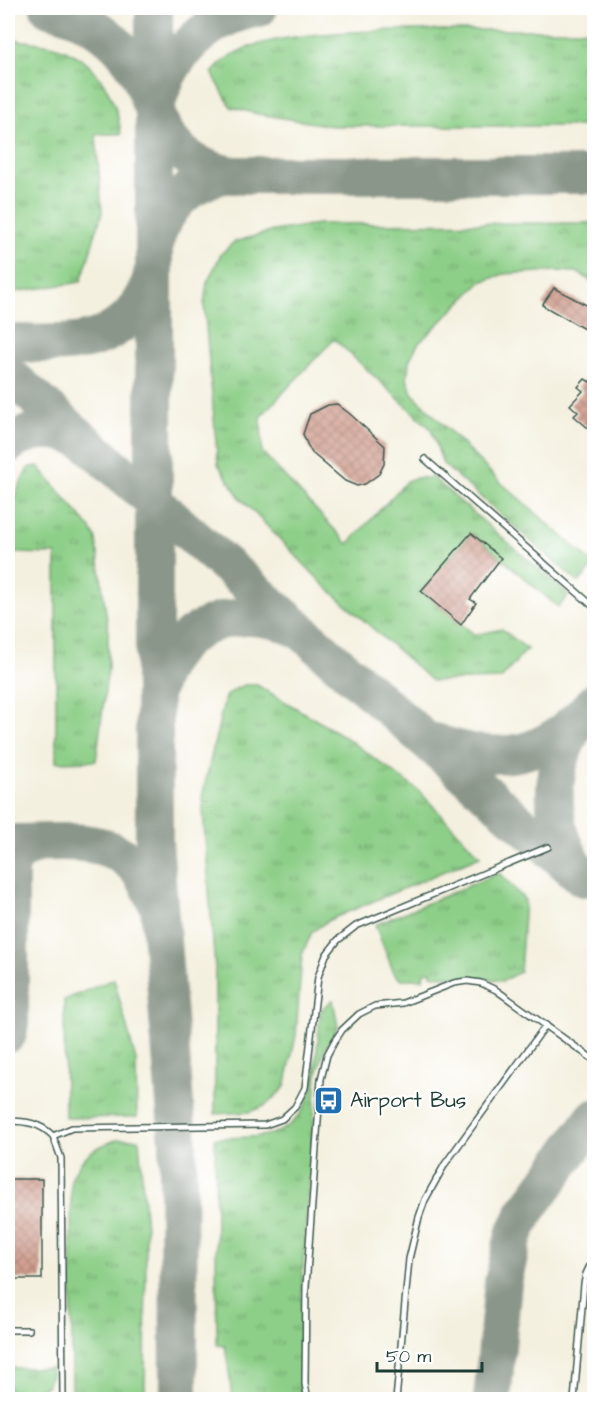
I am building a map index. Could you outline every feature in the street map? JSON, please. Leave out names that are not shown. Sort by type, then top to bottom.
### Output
[{"type":"lane","points":[[425,459],[594,607]]},
{"type":"lane","points":[[53,1136],[72,1128],[265,1125],[282,1119],[295,1107],[305,1088],[318,977],[326,955],[338,940],[356,926],[548,848]]},
{"type":"lane","points":[[308,1400],[305,1384],[306,1287],[321,1079],[327,1055],[350,1021],[368,1009],[381,1004],[403,1003],[459,981],[475,981],[496,990],[594,1060]]},
{"type":"lane","points":[[396,1400],[409,1259],[418,1217],[445,1164],[546,1025]]},
{"type":"lane","points":[[8,1121],[34,1123],[45,1128],[53,1136],[61,1158],[63,1400],[37,1400]]},
{"type":"lane","points":[[574,1400],[584,1284],[594,1257]]},
{"type":"lane","points":[[8,1330],[29,1330]]},
{"type":"green space","points":[[394,30],[594,30],[594,126],[333,126],[258,114],[231,107],[212,73],[225,60],[259,44],[330,33]]},
{"type":"green space","points":[[8,39],[54,46],[81,59],[101,79],[108,92],[114,105],[121,134],[96,134],[102,213],[81,282],[8,293]]},
{"type":"green space","points":[[594,223],[594,283],[577,272],[557,271],[504,274],[481,282],[418,344],[409,361],[407,379],[412,393],[498,480],[594,564],[579,583],[443,464],[431,429],[334,339],[261,416],[262,452],[348,544],[407,481],[415,478],[433,478],[569,595],[558,607],[472,533],[421,591],[475,635],[502,629],[527,649],[501,679],[432,681],[324,585],[240,498],[218,464],[204,304],[207,283],[221,254],[234,242],[273,231],[318,224]]},
{"type":"green space","points":[[38,466],[91,529],[96,539],[108,628],[108,668],[96,761],[56,762],[56,554],[12,553],[12,501],[28,468]]},
{"type":"green space","points":[[244,685],[257,685],[345,737],[419,791],[480,856],[329,920],[312,932],[302,955],[296,1035],[285,1087],[266,1105],[249,1112],[215,1114],[215,969],[202,797],[225,697]]},
{"type":"green space","points":[[499,873],[525,900],[520,972],[502,981],[431,975],[431,971],[424,972],[423,979],[400,979],[394,973],[375,925]]},
{"type":"green space","points":[[114,979],[136,1061],[137,1117],[65,1118],[64,1000]]},
{"type":"green space","points":[[333,1000],[338,1027],[325,1048],[317,1074],[302,1281],[300,1391],[303,1399],[233,1399],[225,1346],[217,1345],[215,1138],[266,1135],[284,1128],[298,1117],[307,1102],[312,1084],[321,1010]]},
{"type":"green space","points":[[119,1139],[139,1139],[146,1229],[145,1399],[72,1399],[71,1179],[84,1158],[90,1153]]},
{"type":"green space","points":[[8,1368],[51,1368],[50,1378],[43,1389],[37,1391],[8,1392]]},
{"type":"building","points":[[554,288],[594,309],[584,329],[542,305]]},
{"type":"building","points":[[594,377],[594,421],[588,428],[574,416],[578,412],[570,405],[583,391],[578,387],[585,379],[590,382]]},
{"type":"building","points":[[337,404],[385,446],[384,464],[379,474],[365,484],[357,486],[345,481],[312,453],[303,434],[310,414],[328,405]]},
{"type":"building","points":[[471,533],[501,558],[470,599],[476,603],[461,625],[421,591]]},
{"type":"building","points":[[8,1179],[42,1179],[42,1279],[8,1279]]},
{"type":"taxiway","points":[[49,8],[83,20],[112,40],[135,67],[149,101]]},
{"type":"taxiway","points":[[154,8],[154,842],[178,1142],[179,1400]]},
{"type":"taxiway","points":[[158,100],[172,67],[195,39],[224,19],[259,8]]},
{"type":"taxiway","points":[[155,107],[166,134],[184,154],[207,168],[235,175]]},
{"type":"taxiway","points":[[155,242],[165,218],[179,199],[199,184],[223,175],[594,175]]},
{"type":"taxiway","points":[[8,343],[76,342],[107,333],[121,324],[134,311],[148,289],[152,274]]},
{"type":"taxiway","points":[[8,374],[583,878]]},
{"type":"taxiway","points":[[8,445],[25,435],[44,431],[63,433],[82,440]]},
{"type":"taxiway","points":[[156,689],[164,667],[176,650],[191,635],[209,625],[229,619],[250,617],[271,620],[293,627]]},
{"type":"taxiway","points":[[434,742],[482,754],[502,755],[522,752],[540,746],[558,735],[576,721],[594,702]]},
{"type":"taxiway","points":[[576,867],[566,849],[560,831],[555,794],[556,776],[561,758],[577,722]]},
{"type":"taxiway","points":[[16,843],[80,843],[116,852],[132,863],[145,879],[156,902]]},
{"type":"taxiway","points":[[8,1034],[10,1022],[10,870],[14,859],[20,852],[40,843]]},
{"type":"taxiway","points":[[492,1400],[503,1282],[514,1235],[525,1213],[594,1118]]},
{"type":"place","name":"Airport Bus","points":[[329,1100]]}]
